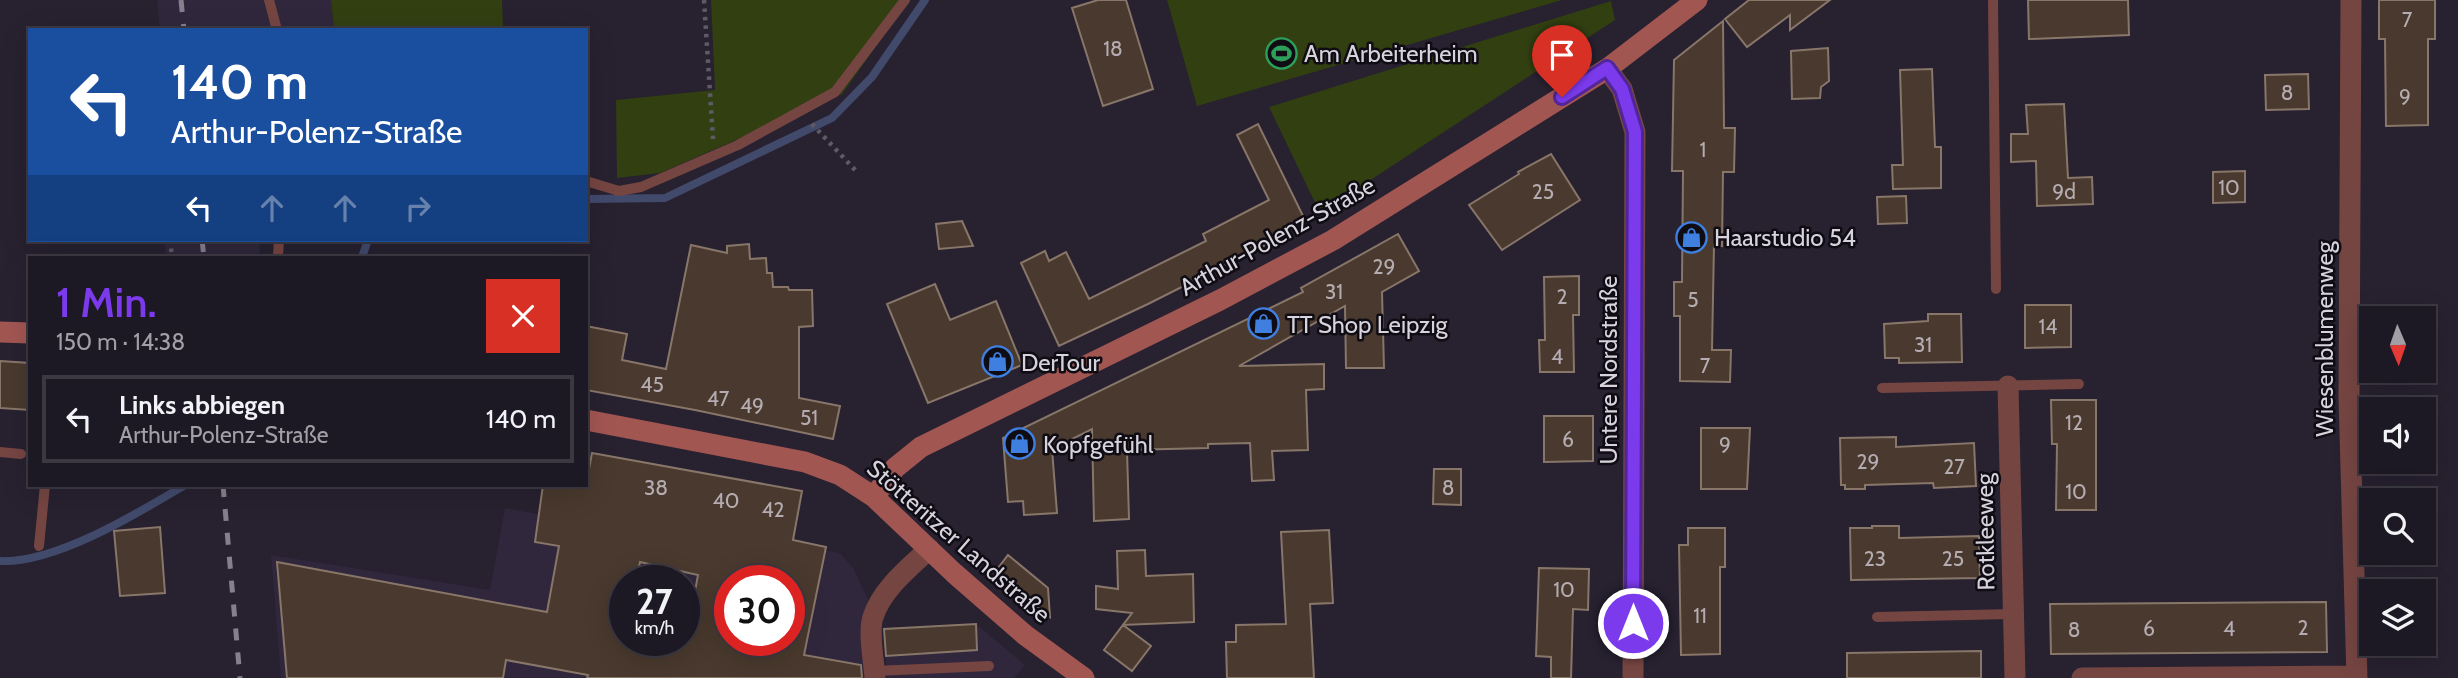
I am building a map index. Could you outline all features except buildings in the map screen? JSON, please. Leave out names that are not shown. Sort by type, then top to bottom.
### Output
[{"type":"street","name":"Arthur-Polenz-Straße","points":[[874,497],[895,468],[922,447],[1220,300],[1333,240],[1607,68],[1697,0]]},
{"type":"street","name":"Wiesenblumenweg","points":[[2351,0],[2349,398],[2357,677]]},
{"type":"street","name":"Untere Nordstraße","points":[[1607,68],[1622,89],[1635,132],[1633,678]]},
{"type":"street","points":[[0,332],[28,333]]},
{"type":"street","name":"Rotkleeweg","points":[[2008,386],[2015,678]]},
{"type":"street","name":"Stötteritzer Landstraße","points":[[588,420],[805,462],[840,475],[874,497],[1025,635],[1084,678]]},
{"type":"street","points":[[875,675],[872,619],[882,598],[897,579],[929,549]]},
{"type":"street","points":[[2082,678],[2357,677]]},
{"type":"lane","points":[[269,0],[276,28]]},
{"type":"lane","points":[[588,182],[619,191],[641,187],[714,156],[835,92],[905,0]]},
{"type":"lane","points":[[1993,0],[1996,289]]},
{"type":"lane","points":[[1882,388],[2079,384]]},
{"type":"lane","points":[[0,452],[21,454]]},
{"type":"lane","points":[[39,546],[45,487]]},
{"type":"lane","points":[[1877,617],[2013,614]]},
{"type":"lane","points":[[875,675],[989,666]]},
{"type":"path","points":[[704,0],[714,156]]},
{"type":"path","points":[[808,120],[857,172]]},
{"type":"shaded area","points":[[157,0],[331,0],[334,28],[160,28]]},
{"type":"shaded area","points":[[164,242],[260,242],[259,256],[166,256]]},
{"type":"shaded area","points":[[505,508],[690,543],[697,530],[840,553],[854,569],[878,622],[881,678],[281,678],[271,555],[490,590]]},
{"type":"shaded area","points":[[976,624],[1025,665],[1014,678],[887,678],[884,629]]},
{"type":"green space","points":[[331,0],[502,0],[503,28],[334,28]]},
{"type":"green space","points":[[711,0],[909,0],[842,94],[660,173],[617,178],[616,100],[715,90]]},
{"type":"green space","name":"Am Arbeiterheim","points":[[1167,0],[1562,0],[1197,106]]},
{"type":"green space","points":[[1611,1],[1615,20],[1320,213],[1269,107]]},
{"type":"waterway","points":[[588,199],[665,198],[832,118],[872,77],[925,0]]},
{"type":"waterway","points":[[362,256],[367,242]]},
{"type":"waterway","points":[[0,561],[22,560],[70,546],[96,535],[181,487]]},
{"type":"railway","points":[[181,0],[184,28]]},
{"type":"railway","points":[[202,242],[204,256]]},
{"type":"railway","points":[[223,487],[240,678]]},
{"type":"place","name":"Am Arbeiterheim","points":[[1281,53]]},
{"type":"place","name":"Haarstudio 54","points":[[1691,237]]},
{"type":"place","name":"TT Shop Leipzig","points":[[1264,324]]},
{"type":"place","name":"DerTour","points":[[998,362]]},
{"type":"place","name":"Kopfgefühl","points":[[1020,444]]},
{"type":"route","points":[[1562,97],[1607,68],[1622,89],[1635,132],[1633,623]]}]
